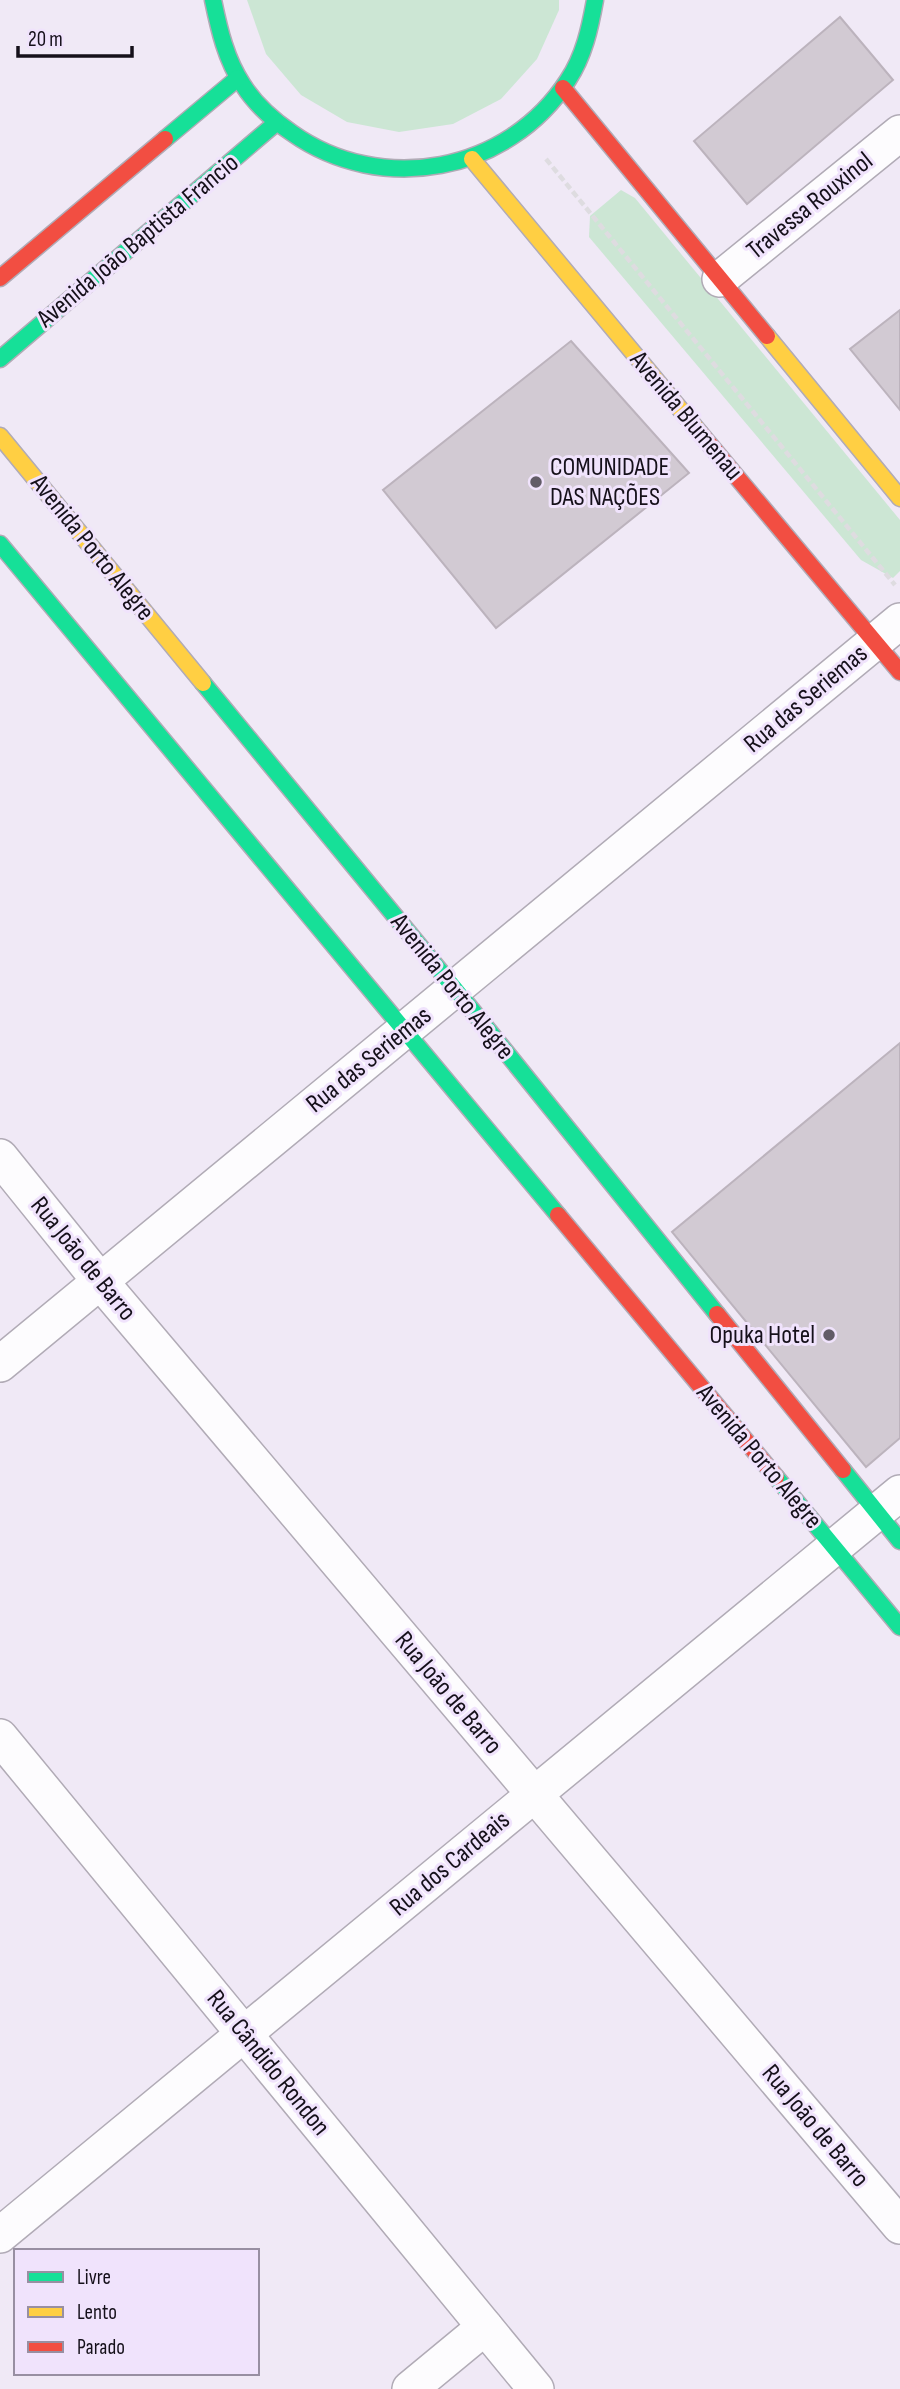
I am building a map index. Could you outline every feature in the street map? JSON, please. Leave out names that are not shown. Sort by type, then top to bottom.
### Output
[{"type":"street","points":[[213,0],[220,38],[238,78],[276,123],[325,154],[373,169],[424,170],[472,159],[523,130],[563,88],[588,38],[595,0]]},
{"type":"street","points":[[0,278],[238,78]]},
{"type":"street","points":[[563,88],[900,498]]},
{"type":"street","name":"Avenida João Baptista Francio","points":[[0,359],[276,123]]},
{"type":"street","name":"Travessa Rouxinol","points":[[720,279],[900,133]]},
{"type":"street","name":"Avenida Blumenau","points":[[472,159],[887,632],[900,672]]},
{"type":"street","name":"Avenida Porto Alegre","points":[[0,436],[455,989],[888,1502],[900,1541]]},
{"type":"street","name":"Avenida Porto Alegre","points":[[0,544],[900,1628]]},
{"type":"street","name":"Rua das Seriemas","points":[[0,1364],[887,632]]},
{"type":"street","name":"Rua João de Barro","points":[[0,1157],[100,1281],[900,2227]]},
{"type":"street","name":"Rua dos Cardeais","points":[[0,2235],[888,1502]]},
{"type":"street","name":"Rua Cândido Rondon","points":[[0,1737],[536,2389]]},
{"type":"street","points":[[410,2389],[485,2327]]},
{"type":"path","points":[[523,130],[900,591]]},
{"type":"green space","points":[[247,0],[559,0],[559,10],[537,59],[501,99],[453,124],[399,132],[347,122],[301,95],[266,54]]},
{"type":"green space","points":[[621,190],[635,198],[900,520],[900,571],[893,578],[861,560],[589,237],[590,216]]},
{"type":"building","points":[[840,17],[893,80],[747,204],[694,141]]},
{"type":"building","points":[[900,310],[900,410],[850,349]]},
{"type":"building","name":"COMUNIDADE DAS NAÇÕES","points":[[571,341],[689,473],[496,628],[383,490]]},
{"type":"building","name":"Opuka Hotel","points":[[900,1043],[900,1438],[866,1467],[672,1232]]},
{"type":"traffic: fast","points":[[213,0],[232,65],[248,92],[271,117],[292,133],[327,153],[364,164],[403,168],[441,165],[478,154],[512,136],[543,112],[568,80],[578,61],[595,0]]},
{"type":"traffic: fast","points":[[165,139],[238,78]]},
{"type":"traffic: fast","points":[[0,359],[276,123]]},
{"type":"traffic: fast","points":[[0,544],[558,1215]]},
{"type":"traffic: fast","points":[[203,683],[455,989],[717,1314]]},
{"type":"traffic: fast","points":[[843,1470],[900,1541]]},
{"type":"traffic: fast","points":[[776,1477],[900,1627]]},
{"type":"traffic: slow","points":[[472,159],[700,433]]},
{"type":"traffic: slow","points":[[767,336],[900,498]]},
{"type":"traffic: slow","points":[[0,436],[203,683]]},
{"type":"traffic: jam","points":[[563,88],[767,336]]},
{"type":"traffic: jam","points":[[0,278],[165,139]]},
{"type":"traffic: jam","points":[[700,433],[900,672]]},
{"type":"traffic: jam","points":[[558,1215],[776,1477]]},
{"type":"traffic: jam","points":[[717,1314],[843,1470]]},
{"type":"place","name":"COMUNIDADE DAS NAÇÕES","points":[[536,482]]},
{"type":"place","name":"Opuka Hotel","points":[[829,1335]]}]
